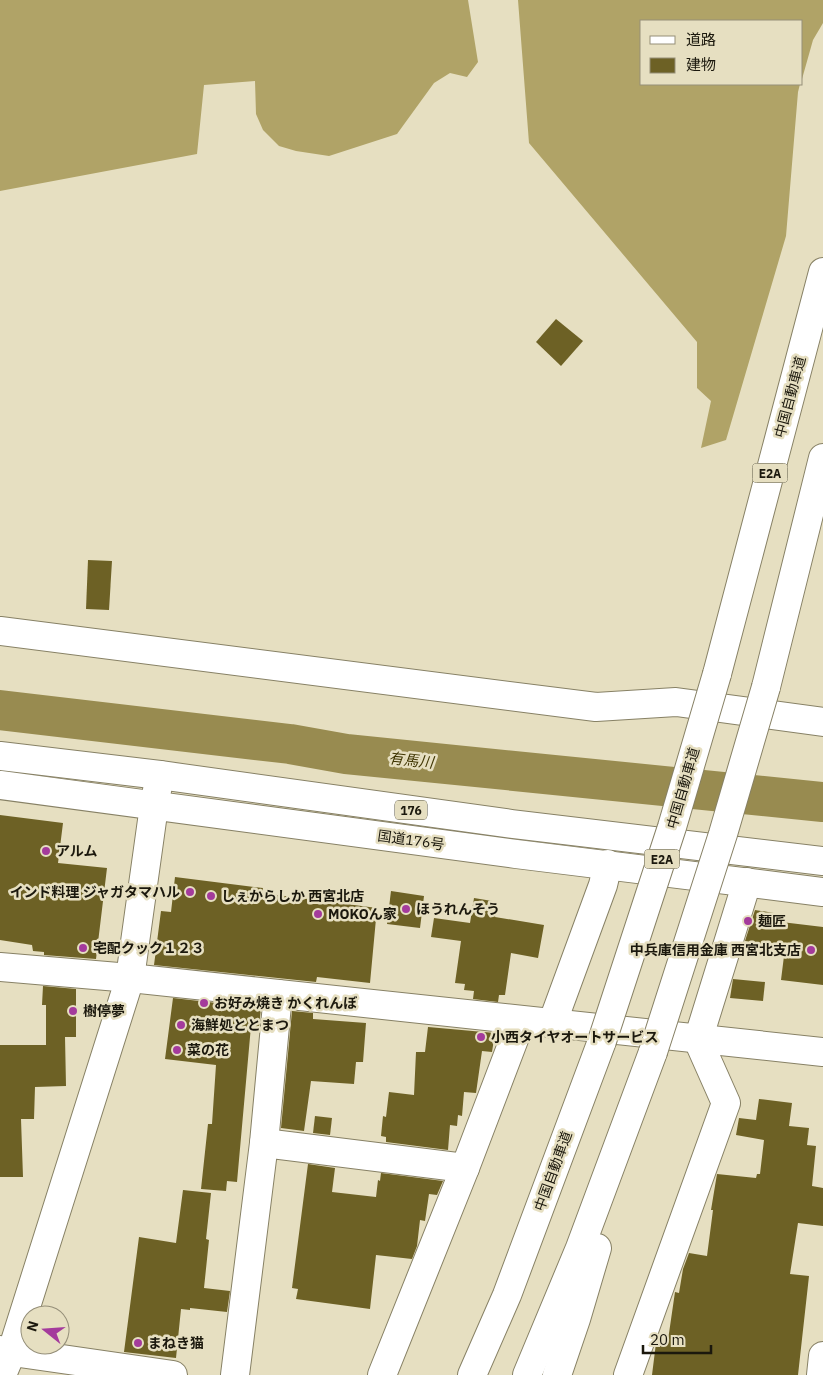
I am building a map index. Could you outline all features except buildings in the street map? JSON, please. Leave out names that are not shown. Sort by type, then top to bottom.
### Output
[{"type":"main road","name":"中国自動車道","points":[[472,1375],[507,1295],[602,1041],[672,826],[717,674],[823,272]]},
{"type":"main road","points":[[557,1375],[576,1319],[653,1052],[723,834],[766,687],[823,458]]},
{"type":"main road","points":[[0,632],[596,707],[676,702],[823,722]]},
{"type":"main road","name":"176","points":[[0,756],[160,775],[512,824],[823,861]]},
{"type":"main road","points":[[160,775],[130,978],[5,1359],[173,1375]]},
{"type":"main road","name":"国道176号","points":[[0,785],[823,892]]},
{"type":"main road","points":[[552,1024],[603,885],[608,864]]},
{"type":"main road","points":[[628,1375],[726,1103],[698,1040],[747,882]]},
{"type":"main road","points":[[0,967],[130,978],[823,1052]]},
{"type":"main road","points":[[235,1375],[264,1143],[278,994]]},
{"type":"main road","points":[[382,1375],[466,1168],[521,1021]]},
{"type":"main road","points":[[528,1375],[580,1248],[653,1052]]},
{"type":"main road","points":[[264,1143],[466,1168]]},
{"type":"main road","points":[[821,1375],[823,1356]]},
{"type":"shaded area","points":[[0,0],[468,0],[478,62],[467,77],[450,73],[434,83],[397,134],[329,156],[296,151],[279,146],[263,130],[256,114],[255,81],[204,85],[197,154],[0,191]]},
{"type":"shaded area","points":[[518,0],[823,0],[823,23],[813,40],[803,75],[803,20],[640,20],[640,85],[800,85],[786,236],[726,440],[701,448],[711,401],[697,388],[697,342],[529,143]]},
{"type":"waterway","name":"有馬川","points":[[0,710],[290,744],[346,754],[823,802]]},
{"type":"place","name":"アルム","points":[[46,851]]},
{"type":"place","name":"インド料理 ジャガタマハル","points":[[190,892]]},
{"type":"place","name":"しぇからしか 西宮北店","points":[[211,896]]},
{"type":"place","name":"ほうれんそう","points":[[406,909]]},
{"type":"place","name":"MOKOん家","points":[[318,914]]},
{"type":"place","name":"麺匠","points":[[748,921]]},
{"type":"place","name":"宅配クック１２３","points":[[83,948]]},
{"type":"place","name":"中兵庫信用金庫 西宮北支店","points":[[811,950]]},
{"type":"place","name":"お好み焼き かくれんぼ","points":[[204,1003]]},
{"type":"place","name":"樹停夢","points":[[73,1011]]},
{"type":"place","name":"海鮮処ととまつ","points":[[181,1025]]},
{"type":"place","name":"小西タイヤオートサービス","points":[[481,1037]]},
{"type":"place","name":"菜の花","points":[[177,1050]]},
{"type":"place","name":"まねき猫","points":[[138,1343]]}]
